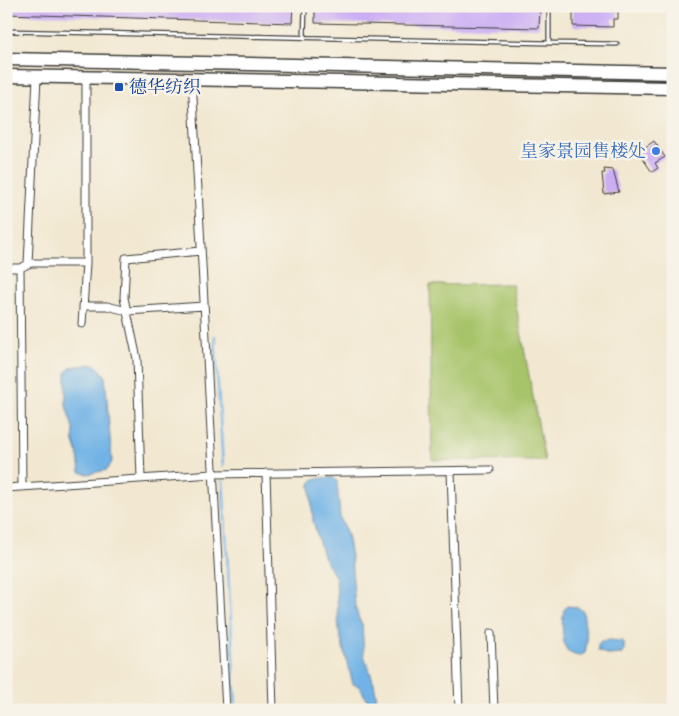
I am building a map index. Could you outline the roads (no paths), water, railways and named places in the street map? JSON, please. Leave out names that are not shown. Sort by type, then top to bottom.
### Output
[{"type":"highway","points":[[6,59],[673,73]]},
{"type":"highway","points":[[6,76],[673,88]]},
{"type":"street","points":[[28,264],[37,77]]},
{"type":"street","points":[[82,324],[86,263],[86,78]]},
{"type":"street","points":[[192,79],[226,710]]},
{"type":"street","points":[[141,479],[137,359],[124,298],[126,258],[201,251]]},
{"type":"street","points":[[6,268],[20,268],[28,264],[86,263]]},
{"type":"street","points":[[20,268],[22,487]]},
{"type":"street","points":[[83,306],[107,306],[127,311],[204,306]]},
{"type":"street","points":[[6,488],[213,474],[490,470]]},
{"type":"street","points":[[451,471],[459,710]]},
{"type":"street","points":[[266,474],[273,710]]},
{"type":"street","points":[[491,633],[494,710]]},
{"type":"lane","points":[[304,37],[305,6]]},
{"type":"lane","points":[[549,43],[550,6]]},
{"type":"lane","points":[[6,30],[617,44]]},
{"type":"water","points":[[94,364],[105,375],[112,462],[107,470],[88,474],[80,472],[78,455],[73,439],[74,431],[66,406],[66,373],[71,367]]},
{"type":"water","points":[[333,477],[337,481],[340,517],[347,534],[355,606],[362,624],[364,655],[381,710],[373,710],[359,686],[353,684],[339,632],[336,578],[323,556],[313,521],[310,484],[314,479]]},
{"type":"water","points":[[567,606],[577,607],[583,611],[587,641],[585,653],[579,656],[567,650],[565,644],[563,614]]},
{"type":"water","points":[[601,641],[622,641],[624,643],[622,654],[608,655],[598,650],[598,644]]},
{"type":"waterway","points":[[215,336],[223,467]]},
{"type":"waterway","points":[[223,481],[236,710]]},
{"type":"place","name":"德华纺织","points":[[119,87]]},
{"type":"place","name":"皇家景园售楼处","points":[[656,151]]}]
